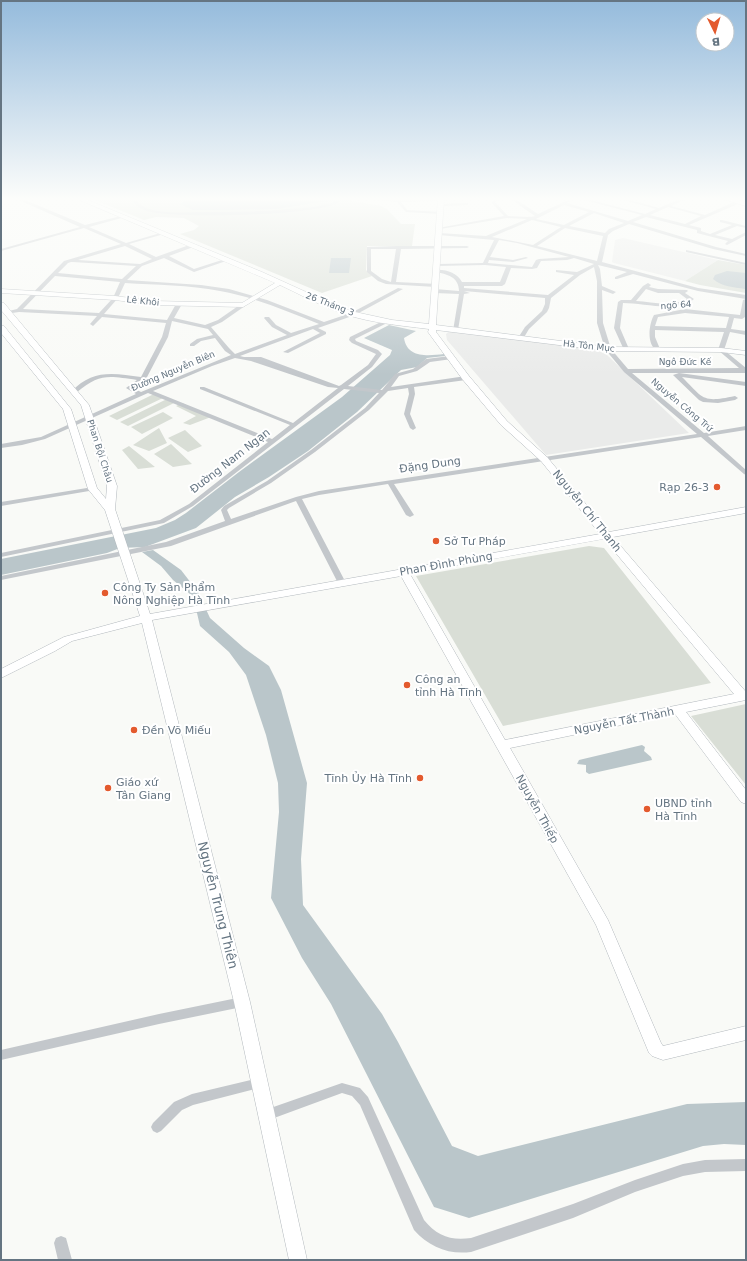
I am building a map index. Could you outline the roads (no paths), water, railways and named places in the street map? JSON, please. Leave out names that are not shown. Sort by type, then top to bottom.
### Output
[{"type":"street","points":[[19,310],[53,274],[68,261],[82,257]]},
{"type":"street","points":[[152,257],[156,259]]},
{"type":"street","points":[[93,324],[115,298],[123,281],[140,265],[162,257]]},
{"type":"street","points":[[167,257],[194,271],[227,260]]},
{"type":"street","name":"26 Tháng 3","points":[[220,257],[260,273],[334,308],[353,314],[387,321],[432,327]]},
{"type":"street","points":[[369,257],[369,271],[381,281],[386,283],[435,288],[462,288],[502,284],[509,267]]},
{"type":"street","points":[[393,283],[397,257]]},
{"type":"street","points":[[432,327],[438,257]]},
{"type":"street","points":[[437,268],[485,264],[532,268],[535,267],[538,261],[541,260],[567,260],[574,257],[598,265],[698,289],[746,297]]},
{"type":"street","points":[[600,257],[598,265],[600,323],[608,349]]},
{"type":"street","points":[[714,257],[746,264]]},
{"type":"street","points":[[485,264],[487,258],[513,261],[526,258]]},
{"type":"street","points":[[68,261],[140,265]]},
{"type":"street","points":[[521,338],[528,326],[547,308],[547,299],[549,297],[578,274],[598,265]]},
{"type":"street","points":[[437,268],[451,273],[462,288],[498,297]]},
{"type":"street","points":[[558,271],[578,274]]},
{"type":"street","points":[[617,278],[632,272]]},
{"type":"street","points":[[53,274],[123,281],[190,285],[230,291],[285,307],[324,324]]},
{"type":"street","points":[[632,302],[645,287],[657,279]]},
{"type":"street","points":[[8,313],[19,310],[100,315],[207,326],[220,320],[252,298],[279,283]]},
{"type":"street","points":[[599,287],[613,292]]},
{"type":"street","points":[[645,287],[681,292],[698,289]]},
{"type":"street","points":[[462,288],[549,297]]},
{"type":"street","points":[[455,330],[462,288]]},
{"type":"street","name":"Đường Nguyễn Biên","points":[[1,446],[43,438],[144,392],[234,355],[353,314],[400,289]]},
{"type":"street","name":"Lê Khôi","points":[[1,291],[115,298],[153,303],[243,305]]},
{"type":"street","points":[[626,349],[617,328],[621,310],[621,302],[666,304],[683,303],[691,299],[681,292]]},
{"type":"street","points":[[745,371],[721,350],[726,330],[732,317],[742,317],[746,300]]},
{"type":"street","points":[[179,304],[170,321],[165,337],[143,379],[129,388],[144,392],[272,441]]},
{"type":"street","name":"Phan Bội Châu","points":[[1,306],[85,405],[112,486],[110,508]]},
{"type":"street","name":"ngõ 64","points":[[652,328],[653,321],[656,316],[685,311],[732,317]]},
{"type":"street","points":[[267,318],[274,326],[291,335]]},
{"type":"street","name":"Đường Nam Ngạn","points":[[1,555],[162,522],[172,517],[197,500],[370,366],[379,354],[376,351],[354,342],[352,338],[387,321]]},
{"type":"street","points":[[207,326],[227,352],[241,359],[259,358],[342,387],[383,390],[466,378]]},
{"type":"street","points":[[286,352],[324,333],[313,327]]},
{"type":"street","name":"Hà Tôn Mục","points":[[432,327],[608,349],[721,350],[746,353]]},
{"type":"street","name":"Nguyễn Chí Thanh","points":[[432,327],[432,332],[450,358],[504,423],[544,459],[606,535],[744,696]]},
{"type":"street","name":"Phan Bội Châu","points":[[1,328],[67,409],[93,489],[110,508]]},
{"type":"street","points":[[657,349],[652,336],[652,328],[726,330],[746,333]]},
{"type":"street","points":[[192,345],[199,340],[216,336]]},
{"type":"street","name":"Nguyễn Công Trứ","points":[[608,349],[626,371],[746,473]]},
{"type":"street","points":[[229,522],[224,510],[226,507],[269,482],[314,451],[367,409],[397,375],[414,370],[428,360],[450,358]]},
{"type":"street","name":"Ngô Đức Kế","points":[[626,371],[745,371]]},
{"type":"street","points":[[652,371],[746,384]]},
{"type":"street","points":[[675,374],[705,401],[735,398]]},
{"type":"street","points":[[74,392],[88,380],[98,375],[143,379]]},
{"type":"street","points":[[411,386],[412,394],[407,414],[413,428]]},
{"type":"street","points":[[202,388],[294,424]]},
{"type":"street","name":"Đặng Dung","points":[[1,578],[168,544],[298,498],[319,493],[746,428]]},
{"type":"street","points":[[390,482],[410,515]]},
{"type":"street","points":[[1,504],[93,489]]},
{"type":"street","points":[[298,498],[342,583]]},
{"type":"street","name":"Nguyễn Trung Thiên","points":[[110,508],[146,618],[242,1002],[298,1260]]},
{"type":"street","name":"Phan Đình Phùng","points":[[1,674],[68,639],[146,618],[193,608],[342,583],[746,510]]},
{"type":"street","name":"Nguyễn Thiếp","points":[[404,572],[603,924],[655,1048],[663,1053],[746,1033]]},
{"type":"street","name":"Nguyễn Tất Thành","points":[[502,745],[744,696]]},
{"type":"street","points":[[678,710],[746,799]]},
{"type":"street","points":[[1,1055],[159,1019],[242,1002]]},
{"type":"street","points":[[158,1127],[178,1106],[192,1100],[259,1083]]},
{"type":"street","points":[[266,1115],[298,1105],[337,1089],[347,1088],[356,1092],[364,1101],[419,1225],[427,1235],[441,1243],[458,1247],[573,1211],[635,1186],[682,1170],[705,1166],[746,1165]]},
{"type":"street","points":[[61,1243],[65,1260]]},
{"type":"place","name":"Rạp 26-3","points":[[717,487]]},
{"type":"place","name":"Sở Tư Pháp","points":[[436,541]]},
{"type":"place","name":"Công Ty Sản Phẩm Nông Nghiệp Hà Tĩnh","points":[[105,593]]},
{"type":"place","name":"Công an tỉnh Hà Tĩnh","points":[[407,685]]},
{"type":"place","name":"Đền Võ Miếu","points":[[134,730]]},
{"type":"place","name":"Tĩnh Ủy Hà Tĩnh","points":[[420,778]]},
{"type":"place","name":"Giáo xứ Tân Giang","points":[[108,788]]},
{"type":"place","name":"UBND tỉnh Hà Tĩnh","points":[[647,809]]}]
